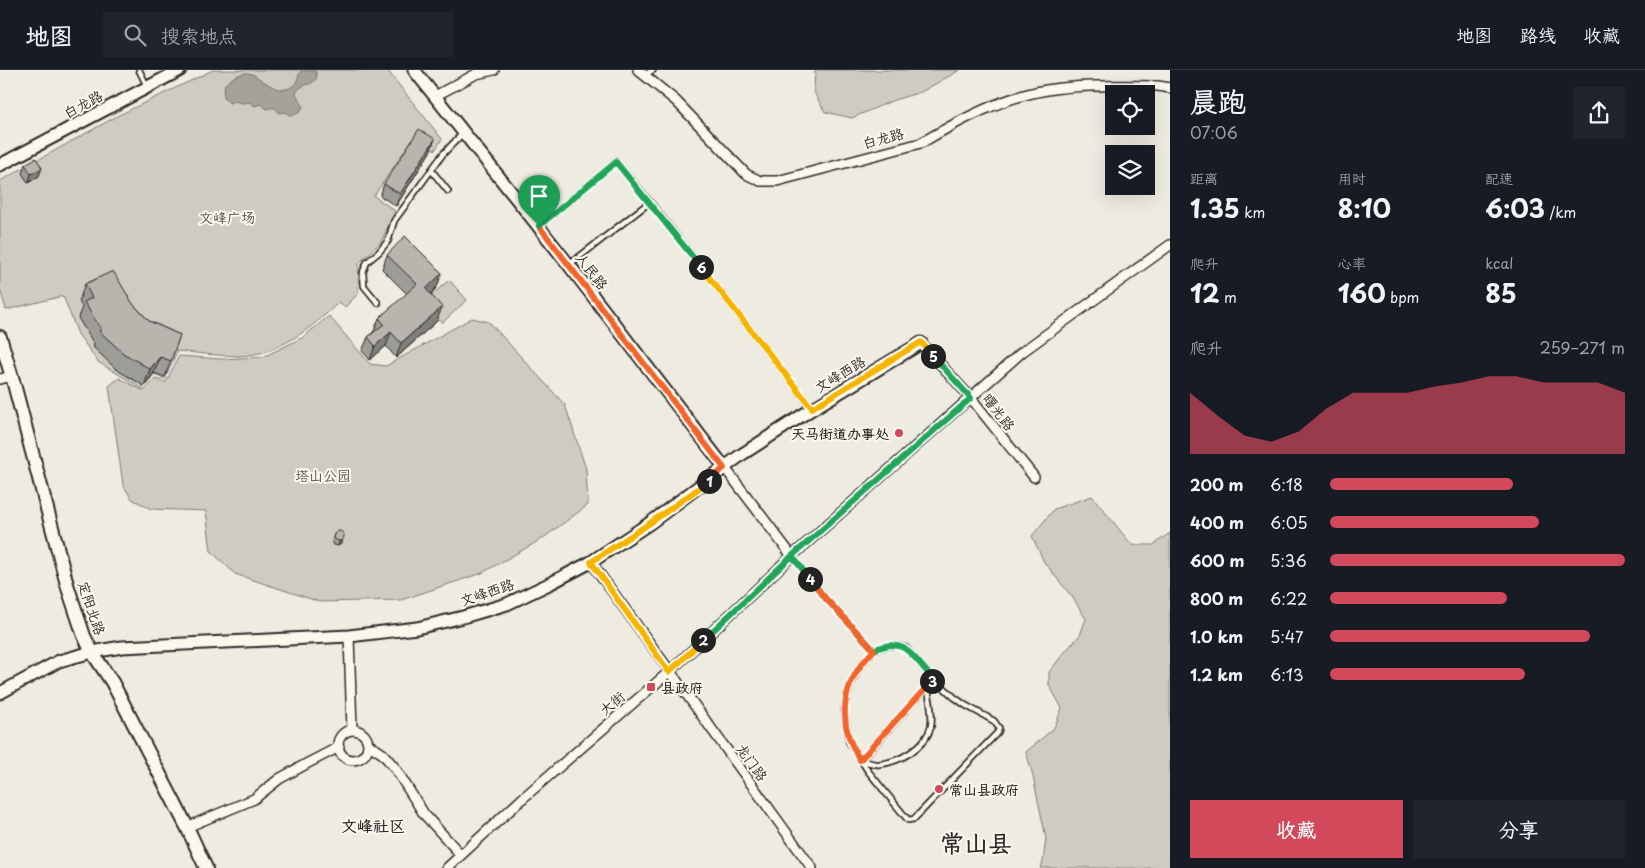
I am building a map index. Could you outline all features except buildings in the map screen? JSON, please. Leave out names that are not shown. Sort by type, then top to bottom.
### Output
[{"type":"main road","name":"定阳北路","points":[[0,337],[6,378],[84,636],[112,682],[187,827],[206,868]]},
{"type":"street","name":"白龙路","points":[[0,165],[180,70]]},
{"type":"street","name":"人民路","points":[[414,70],[539,226],[724,468]]},
{"type":"street","points":[[435,96],[476,74],[494,70]]},
{"type":"street","name":"白龙路","points":[[641,72],[676,100],[746,174],[760,181],[777,181],[921,143],[939,132],[1006,100],[1047,90],[1082,86],[1158,86],[1170,88]]},
{"type":"street","name":"大街","points":[[447,868],[669,672],[792,556],[1022,352],[1170,245]]},
{"type":"street","name":"文峰西路","points":[[0,693],[60,661],[92,652],[122,647],[349,636],[417,628],[507,604],[591,562],[650,523],[724,468],[812,408],[921,342]]},
{"type":"street","name":"曙光路","points":[[921,342],[971,398],[1034,477]]},
{"type":"street","points":[[724,468],[792,556]]},
{"type":"street","name":"龙门路","points":[[591,562],[812,868]]},
{"type":"street","points":[[349,636],[352,730]]},
{"type":"street","points":[[352,730],[362,732],[368,744],[368,749],[362,757],[352,759],[344,756],[339,747],[344,734],[352,730]]},
{"type":"street","points":[[368,744],[383,754],[395,768],[424,814],[461,855]]},
{"type":"street","points":[[187,827],[254,799],[280,779],[308,762],[339,747]]},
{"type":"lane","points":[[139,70],[148,88]]},
{"type":"lane","points":[[641,72],[653,70]]},
{"type":"lane","points":[[378,303],[364,286],[363,272],[367,262],[388,241],[394,221],[443,154],[464,132]]},
{"type":"lane","points":[[539,226],[616,162],[650,202],[812,408]]},
{"type":"lane","points":[[432,171],[448,191]]},
{"type":"lane","points":[[569,265],[650,202]]},
{"type":"lane","points":[[792,556],[826,599],[874,650]]},
{"type":"lane","points":[[888,646],[906,648],[934,679],[966,705],[994,721],[999,728],[998,732],[914,819],[908,820],[860,760],[849,742],[844,710],[849,689],[859,668],[874,650],[888,646]]},
{"type":"lane","points":[[860,760],[934,679]]},
{"type":"lane","points":[[860,760],[878,764],[890,762],[911,753],[927,736],[931,721],[931,705],[927,686]]},
{"type":"green space","name":"文峰广场","points":[[213,70],[387,70],[442,139],[435,150],[413,138],[374,196],[395,211],[381,242],[359,263],[358,294],[345,307],[339,302],[306,330],[267,351],[231,356],[177,351],[165,379],[154,374],[143,389],[98,362],[78,334],[63,296],[6,310],[0,289],[0,181],[119,115]]},
{"type":"green space","points":[[815,70],[960,70],[921,92],[894,100],[852,118],[825,112],[814,92]]},
{"type":"green space","points":[[449,280],[467,300],[442,323],[424,302]]},
{"type":"green space","name":"塔山公园","points":[[329,316],[370,364],[386,366],[472,318],[489,322],[565,405],[586,469],[588,505],[542,539],[482,573],[401,600],[320,602],[235,574],[211,551],[206,511],[151,509],[132,499],[123,485],[109,386],[119,378],[144,391],[155,379],[166,382],[179,356],[221,359],[263,357],[302,338]]},
{"type":"green space","points":[[1092,496],[1132,545],[1153,545],[1170,533],[1170,868],[1040,868],[1043,862],[1046,838],[1026,752],[1054,728],[1062,708],[1049,685],[1049,672],[1080,635],[1086,619],[1073,598],[1044,562],[1032,536],[1054,509]]},
{"type":"shaded area","points":[[302,70],[315,71],[317,76],[316,80],[298,90],[296,94],[303,106],[300,112],[292,116],[285,112],[279,113],[274,108],[267,109],[261,104],[255,106],[250,102],[234,101],[230,103],[224,97],[225,84],[235,76],[246,73],[252,74],[278,89],[284,89],[290,88],[295,84]]},
{"type":"place","name":"天马街道办事处","points":[[899,433]]},
{"type":"place","name":"县政府","points":[[651,687]]},
{"type":"place","name":"常山县政府","points":[[939,789]]},
{"type":"district","name":"文峰社区","points":[[373,825]]},
{"type":"district","name":"常山县","points":[[976,842]]},
{"type":"route","points":[[539,226],[616,162],[650,202],[812,408],[921,342],[971,398],[792,556],[826,599],[874,650],[859,668],[849,689],[844,710],[849,742],[860,760],[934,679],[906,648],[888,646],[874,650],[826,599],[792,556],[669,672],[591,562],[650,523],[724,468],[539,226]]}]
